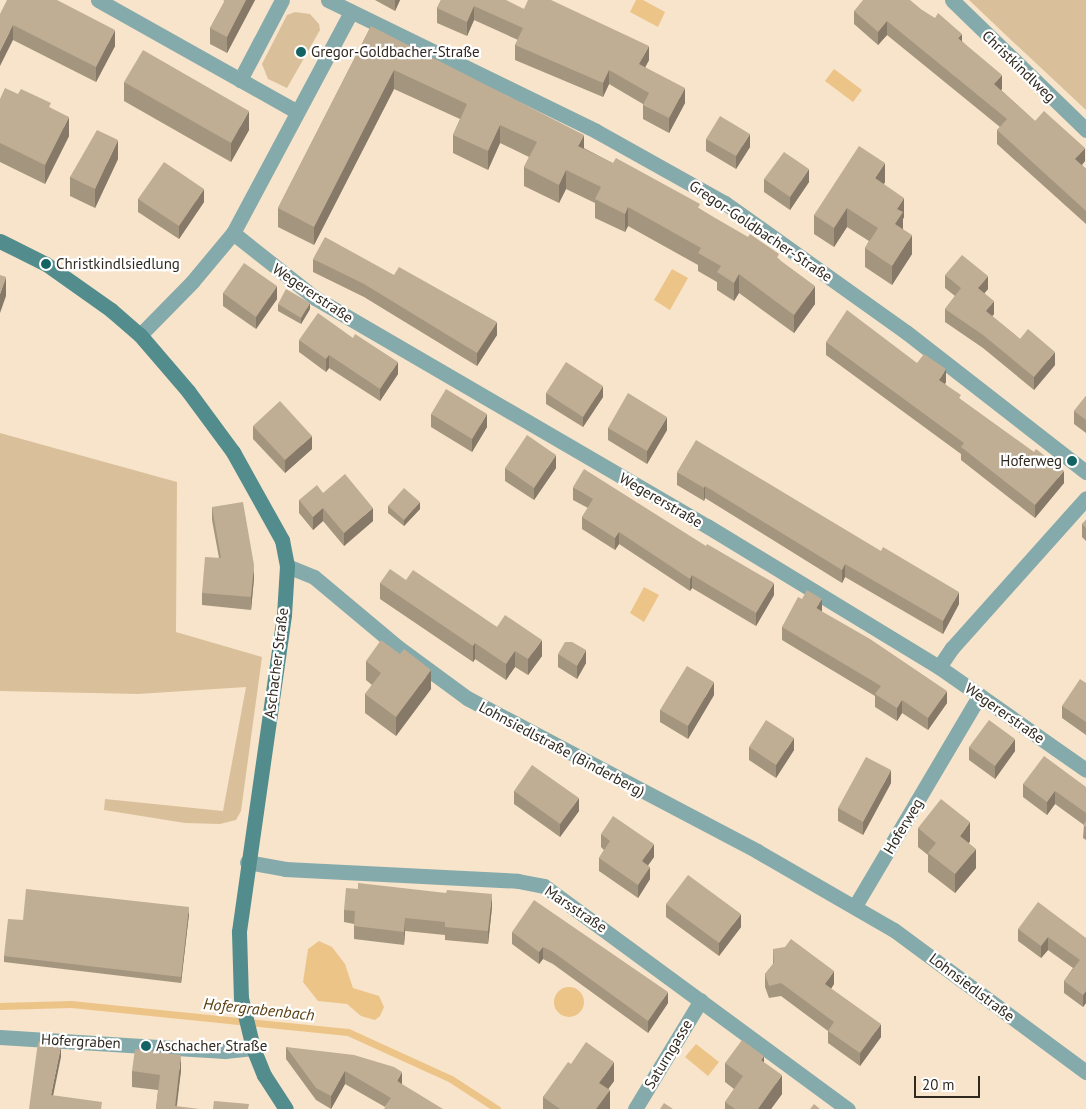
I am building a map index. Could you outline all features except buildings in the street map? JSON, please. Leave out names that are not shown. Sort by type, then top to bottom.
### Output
[{"type":"street","points":[[98,0],[296,111]]},
{"type":"street","points":[[240,80],[282,0]]},
{"type":"street","name":"Gregor-Goldbacher-Straße","points":[[328,0],[596,131],[725,203],[906,332],[1086,472]]},
{"type":"street","name":"Christkindlweg","points":[[952,0],[1086,130]]},
{"type":"street","points":[[0,241],[46,264],[140,335],[192,282],[233,233],[296,111],[351,12]]},
{"type":"street","name":"Wegererstraße","points":[[233,233],[315,298],[707,526],[939,667],[1086,770]]},
{"type":"street","name":"Aschacher Straße","points":[[140,335],[188,391],[233,452],[275,522],[282,540],[287,566],[279,652],[238,932],[242,998],[253,1048],[264,1075],[286,1109]]},
{"type":"street","points":[[939,667],[952,648],[1086,498]]},
{"type":"street","name":"Lohnsiedlstraße (Binderberg)","points":[[287,566],[314,577],[427,671],[475,703],[757,850],[855,906]]},
{"type":"street","name":"Hoferweg","points":[[855,906],[980,695]]},
{"type":"street","name":"Marsstraße","points":[[247,862],[285,869],[518,882],[544,886],[702,1000],[848,1109]]},
{"type":"street","name":"Lohnsiedlstraße","points":[[855,906],[953,972],[1086,1072]]},
{"type":"street","name":"Saturngasse","points":[[635,1109],[702,1000]]},
{"type":"street","name":"Hofergraben","points":[[0,1038],[225,1051],[253,1048]]},
{"type":"shaded area","points":[[636,0],[643,0],[665,12],[658,27],[630,12]]},
{"type":"shaded area","points":[[969,0],[1086,0],[1086,110],[1010,39]]},
{"type":"shaded area","points":[[295,12],[310,14],[319,24],[320,30],[287,88],[268,79],[262,64],[287,15]]},
{"type":"shaded area","points":[[834,69],[862,90],[853,102],[825,81]]},
{"type":"shaded area","points":[[672,269],[688,278],[670,310],[654,300]]},
{"type":"shaded area","points":[[0,433],[177,482],[176,632],[262,657],[241,811],[236,820],[220,824],[185,823],[104,810],[105,799],[223,811],[246,687],[138,694],[0,691]]},
{"type":"shaded area","points":[[644,587],[659,595],[644,622],[630,613]]},
{"type":"shaded area","points":[[319,941],[332,947],[345,964],[353,988],[379,996],[384,1007],[380,1016],[375,1020],[361,1016],[347,1004],[318,1001],[303,982],[308,949]]},
{"type":"shaded area","points":[[569,987],[580,991],[584,1002],[580,1013],[569,1017],[558,1013],[554,1002],[558,991]]},
{"type":"shaded area","points":[[696,1044],[719,1062],[708,1076],[685,1057]]},
{"type":"waterway","name":"Hofergrabenbach","points":[[0,1006],[71,1004],[348,1032],[451,1079],[497,1109]]},
{"type":"place","name":"Gregor-Goldbacher-Straße","points":[[301,52]]},
{"type":"place","name":"Christkindlsiedlung","points":[[46,264]]},
{"type":"place","name":"Hoferweg","points":[[1072,461]]},
{"type":"place","name":"Aschacher Straße","points":[[146,1046]]}]
